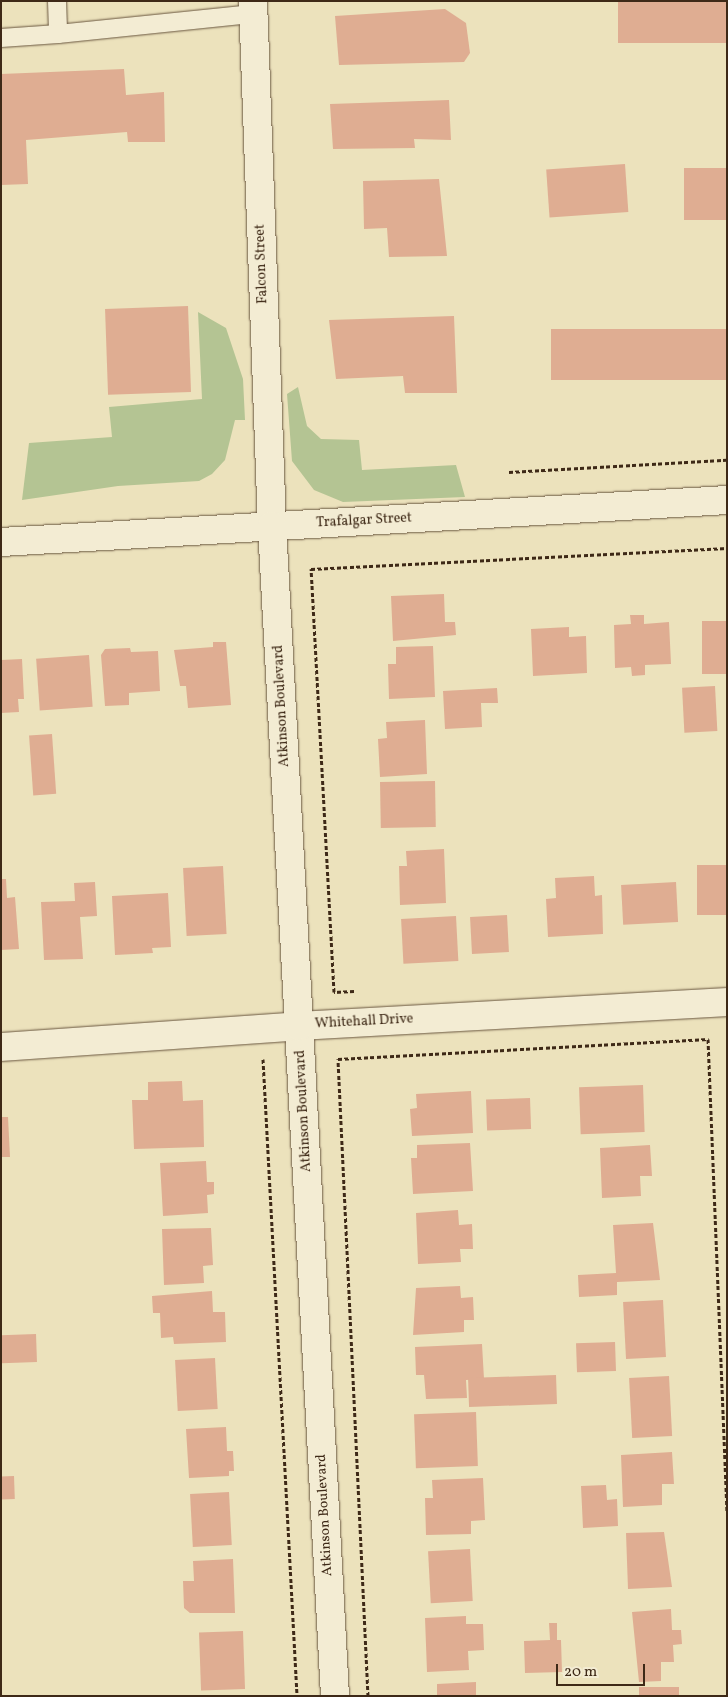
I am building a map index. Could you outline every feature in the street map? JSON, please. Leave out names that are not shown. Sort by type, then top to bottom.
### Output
[{"type":"street","name":"Falcon Street","points":[[253,8],[272,526]]},
{"type":"street","name":"Trafalgar Street","points":[[1,542],[727,500]]},
{"type":"street","name":"Atkinson Boulevard","points":[[272,526],[335,1696]]},
{"type":"street","name":"Whitehall Drive","points":[[1,1047],[300,1026],[727,1002]]},
{"type":"lane","points":[[57,1],[58,34]]},
{"type":"lane","points":[[1,38],[58,34],[253,8]]},
{"type":"path","points":[[509,472],[727,460]]},
{"type":"path","points":[[334,992],[311,569],[727,548]]},
{"type":"path","points":[[368,1696],[338,1059],[708,1039],[727,1512]]},
{"type":"path","points":[[255,1059],[264,1059],[297,1696]]},
{"type":"green space","points":[[198,312],[226,328],[243,379],[245,420],[235,420],[225,460],[212,474],[199,481],[118,486],[22,500],[29,443],[112,437],[109,407],[202,399]]},
{"type":"green space","points":[[298,387],[307,426],[321,439],[359,440],[362,470],[456,465],[465,497],[343,502],[314,490],[292,461],[287,394]]},
{"type":"building","points":[[618,1],[727,1],[727,43],[618,43]]},
{"type":"building","points":[[445,9],[466,23],[470,53],[464,62],[339,65],[335,16]]},
{"type":"building","points":[[124,69],[126,95],[164,92],[165,142],[128,142],[127,132],[26,140],[28,184],[1,185],[1,74]]},
{"type":"building","points":[[449,100],[451,140],[414,139],[415,148],[333,149],[330,104]]},
{"type":"building","points":[[625,164],[628,212],[550,217],[546,170]]},
{"type":"building","points":[[684,168],[727,168],[727,220],[684,220]]},
{"type":"building","points":[[439,179],[447,256],[389,257],[387,228],[364,229],[363,181]]},
{"type":"building","points":[[188,306],[191,392],[108,395],[105,309]]},
{"type":"building","points":[[454,316],[457,393],[405,393],[403,376],[336,379],[329,320]]},
{"type":"building","points":[[551,329],[727,329],[727,380],[551,380]]},
{"type":"building","points":[[444,594],[445,622],[455,622],[456,635],[393,641],[391,596]]},
{"type":"building","points":[[630,615],[644,615],[644,624],[669,622],[671,664],[645,665],[645,675],[632,676],[631,667],[615,668],[614,625],[631,624]]},
{"type":"building","points":[[702,621],[727,621],[727,674],[702,674]]},
{"type":"building","points":[[569,627],[569,637],[586,636],[587,673],[533,676],[531,629]]},
{"type":"building","points":[[213,642],[226,642],[231,705],[188,708],[186,686],[180,686],[174,650],[213,647]]},
{"type":"building","points":[[433,646],[435,697],[389,699],[388,664],[396,664],[396,647]]},
{"type":"building","points":[[130,648],[131,652],[158,651],[160,691],[129,693],[129,705],[105,706],[101,655],[105,649]]},
{"type":"building","points":[[89,655],[93,707],[40,711],[36,659]]},
{"type":"building","points":[[22,659],[24,699],[18,699],[19,712],[1,713],[1,660]]},
{"type":"building","points":[[715,686],[717,731],[684,733],[682,688]]},
{"type":"building","points":[[497,688],[498,703],[481,703],[482,727],[445,729],[443,691]]},
{"type":"building","points":[[425,720],[427,774],[380,777],[378,739],[387,738],[386,722]]},
{"type":"building","points":[[52,734],[56,794],[33,795],[29,736]]},
{"type":"building","points":[[435,781],[436,827],[381,828],[380,782]]},
{"type":"building","points":[[444,849],[446,903],[400,905],[399,866],[407,866],[406,851]]},
{"type":"building","points":[[697,865],[727,865],[727,915],[697,915]]},
{"type":"building","points":[[223,866],[227,934],[187,936],[183,868]]},
{"type":"building","points":[[594,876],[595,896],[602,895],[603,934],[548,937],[546,899],[556,898],[555,878]]},
{"type":"building","points":[[1,879],[6,879],[7,898],[15,897],[19,949],[1,950]]},
{"type":"building","points":[[95,882],[97,916],[80,917],[83,959],[44,960],[41,902],[75,901],[74,883]]},
{"type":"building","points":[[676,882],[678,922],[623,925],[621,885]]},
{"type":"building","points":[[168,893],[171,947],[152,948],[153,953],[115,955],[112,896]]},
{"type":"building","points":[[507,915],[509,952],[472,954],[470,917]]},
{"type":"building","points":[[456,916],[458,961],[403,964],[401,919]]},
{"type":"building","points":[[182,1081],[183,1101],[203,1100],[204,1147],[134,1149],[132,1100],[148,1100],[148,1082]]},
{"type":"building","points":[[643,1085],[645,1132],[581,1134],[579,1087]]},
{"type":"building","points":[[471,1091],[473,1133],[412,1136],[410,1109],[417,1108],[416,1094]]},
{"type":"building","points":[[530,1098],[531,1129],[487,1131],[486,1100]]},
{"type":"building","points":[[1,1117],[8,1117],[10,1157],[1,1157]]},
{"type":"building","points":[[470,1143],[473,1191],[413,1194],[411,1158],[417,1158],[417,1145]]},
{"type":"building","points":[[650,1145],[652,1176],[640,1176],[641,1196],[602,1198],[600,1148]]},
{"type":"building","points":[[206,1161],[207,1182],[214,1182],[214,1194],[207,1195],[208,1213],[163,1216],[160,1163]]},
{"type":"building","points":[[458,1210],[459,1225],[472,1224],[473,1249],[460,1249],[461,1262],[418,1264],[416,1213]]},
{"type":"building","points":[[653,1223],[660,1280],[617,1282],[617,1295],[579,1297],[578,1275],[616,1273],[613,1225]]},
{"type":"building","points":[[211,1228],[213,1265],[203,1266],[204,1283],[164,1285],[162,1229]]},
{"type":"building","points":[[460,1286],[461,1298],[473,1297],[474,1320],[464,1320],[464,1332],[413,1335],[416,1288]]},
{"type":"building","points":[[212,1291],[213,1312],[225,1312],[226,1342],[174,1344],[173,1337],[161,1338],[160,1313],[153,1313],[152,1296]]},
{"type":"building","points":[[663,1300],[666,1357],[626,1359],[623,1302]]},
{"type":"building","points":[[36,1334],[37,1362],[2,1363],[1,1335]]},
{"type":"building","points":[[615,1342],[616,1371],[577,1372],[576,1343]]},
{"type":"building","points":[[482,1344],[484,1379],[466,1380],[467,1398],[426,1399],[424,1375],[416,1375],[415,1347]]},
{"type":"building","points":[[215,1358],[218,1409],[178,1411],[175,1360]]},
{"type":"building","points":[[556,1375],[557,1404],[469,1407],[468,1378]]},
{"type":"building","points":[[669,1376],[672,1436],[632,1438],[629,1378]]},
{"type":"building","points":[[476,1412],[478,1466],[416,1468],[414,1414]]},
{"type":"building","points":[[226,1427],[227,1451],[233,1451],[234,1471],[229,1471],[229,1476],[189,1478],[186,1429]]},
{"type":"building","points":[[672,1452],[674,1484],[662,1484],[662,1505],[623,1507],[621,1455]]},
{"type":"building","points":[[1,1476],[14,1476],[15,1499],[2,1499]]},
{"type":"building","points":[[483,1478],[485,1520],[471,1521],[471,1534],[426,1535],[425,1498],[433,1498],[432,1480]]},
{"type":"building","points":[[606,1485],[607,1500],[617,1499],[618,1526],[583,1528],[581,1486]]},
{"type":"building","points":[[229,1492],[232,1545],[193,1547],[190,1494]]},
{"type":"building","points":[[664,1532],[672,1587],[628,1589],[626,1533]]},
{"type":"building","points":[[470,1549],[473,1601],[431,1603],[428,1551]]},
{"type":"building","points":[[233,1559],[235,1613],[190,1613],[184,1608],[183,1581],[194,1581],[193,1561]]},
{"type":"building","points":[[671,1609],[672,1630],[681,1630],[682,1644],[673,1645],[674,1662],[661,1662],[661,1681],[639,1682],[632,1612]]},
{"type":"building","points":[[466,1616],[466,1624],[483,1624],[484,1650],[468,1651],[469,1670],[427,1672],[425,1618]]},
{"type":"building","points":[[549,1623],[557,1623],[557,1640],[561,1640],[562,1672],[525,1673],[524,1641],[550,1640]]},
{"type":"building","points":[[243,1631],[245,1689],[201,1691],[199,1633]]},
{"type":"building","points":[[476,1682],[476,1696],[437,1696],[437,1684]]},
{"type":"building","points":[[639,1687],[679,1687],[679,1696],[639,1696]]}]
